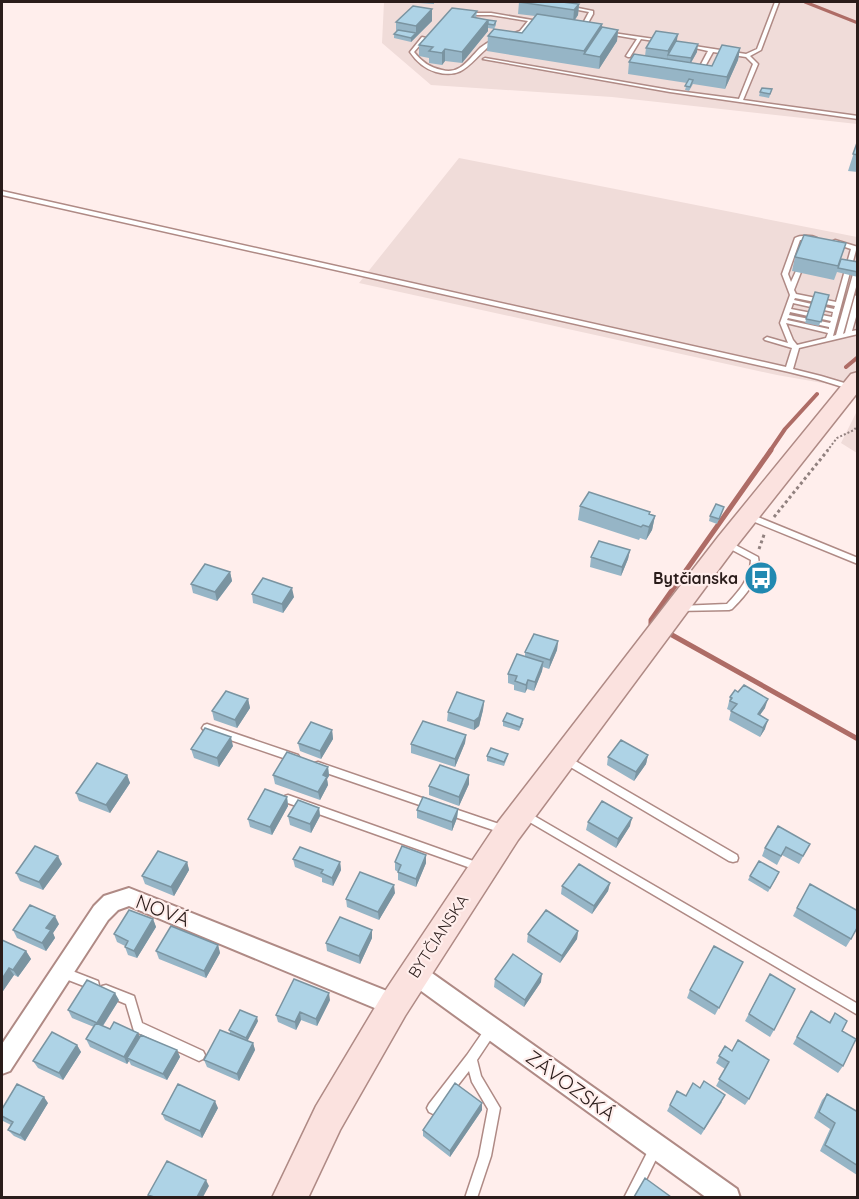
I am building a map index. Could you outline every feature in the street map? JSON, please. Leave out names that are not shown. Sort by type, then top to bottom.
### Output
[{"type":"main road","name":"BYTČIANSKA","points":[[289,1197],[328,1118],[394,1005],[482,868],[562,757],[726,543],[757,520],[855,382]]},
{"type":"street","name":"NOVÁ","points":[[2,1063],[105,908],[117,900],[135,897],[394,1005]]},
{"type":"street","name":"ZÁVOZSKÁ","points":[[414,973],[728,1197]]},
{"type":"lane","points":[[747,56],[759,50],[777,2]]},
{"type":"lane","points":[[563,7],[591,11],[582,28]]},
{"type":"lane","points":[[454,15],[491,14],[552,24]]},
{"type":"lane","points":[[424,38],[412,52],[415,57],[432,69],[451,73],[469,66],[489,42],[522,32],[531,21]]},
{"type":"lane","points":[[572,27],[594,30]]},
{"type":"lane","points":[[605,32],[666,42]]},
{"type":"lane","points":[[628,56],[640,38]]},
{"type":"lane","points":[[678,44],[747,56],[756,64],[741,99]]},
{"type":"lane","points":[[695,72],[700,71],[711,50]]},
{"type":"lane","points":[[485,59],[670,91],[741,99],[858,118]]},
{"type":"lane","points":[[2,193],[819,377],[855,382]]},
{"type":"lane","points":[[792,295],[785,274],[798,238],[856,248],[830,340]]},
{"type":"lane","points":[[839,337],[858,267]]},
{"type":"lane","points":[[796,346],[790,341],[786,316],[798,272]]},
{"type":"lane","points":[[792,295],[838,308]]},
{"type":"lane","points":[[848,335],[858,296]]},
{"type":"lane","points":[[786,316],[833,326]]},
{"type":"lane","points":[[786,316],[833,326]]},
{"type":"lane","points":[[767,339],[796,346],[830,340],[857,331]]},
{"type":"lane","points":[[789,370],[796,346]]},
{"type":"lane","points":[[757,520],[858,561]]},
{"type":"lane","points":[[676,609],[729,607],[745,590],[756,570],[755,559],[726,543]]},
{"type":"lane","points":[[207,728],[515,822],[858,1010]]},
{"type":"lane","points":[[562,757],[734,858]]},
{"type":"lane","points":[[288,799],[482,868]]},
{"type":"lane","points":[[61,972],[130,1000],[138,1026],[199,1055]]},
{"type":"lane","points":[[434,1108],[491,1029]]},
{"type":"lane","points":[[471,1059],[476,1078],[494,1108],[485,1156],[471,1197]]},
{"type":"lane","points":[[630,1197],[656,1146]]},
{"type":"path","points":[[755,559],[757,520],[837,438],[854,430],[858,425]]},
{"type":"shaded area","points":[[384,2],[857,2],[857,124],[612,97],[431,85],[382,43]]},
{"type":"shaded area","points":[[459,158],[857,237],[857,389],[777,375],[359,283]]},
{"type":"shaded area","points":[[857,411],[857,453],[841,443]]},
{"type":"building","points":[[519,2],[562,2],[579,4],[574,10]]},
{"type":"building","points":[[413,6],[432,9],[416,26],[396,22]]},
{"type":"building","points":[[452,8],[477,11],[472,17],[488,20],[462,52],[445,49],[442,53],[429,51],[433,47],[419,45]]},
{"type":"building","points":[[537,14],[602,24],[584,51],[488,36],[494,29],[522,33]]},
{"type":"building","points":[[488,20],[496,21],[494,25],[488,24]]},
{"type":"building","points":[[602,27],[618,30],[600,57],[584,54]]},
{"type":"building","points":[[398,30],[416,33],[411,38],[394,34]]},
{"type":"building","points":[[656,31],[678,34],[668,51],[646,48]]},
{"type":"building","points":[[676,41],[698,44],[691,58],[668,55]]},
{"type":"building","points":[[722,45],[740,48],[727,77],[629,62],[634,54],[712,66]]},
{"type":"building","points":[[689,79],[693,80],[690,87],[685,86]]},
{"type":"building","points":[[762,88],[772,89],[770,94],[760,92]]},
{"type":"building","points":[[858,140],[858,155],[853,154]]},
{"type":"building","points":[[804,235],[846,243],[838,266],[795,257]]},
{"type":"building","points":[[841,259],[858,262],[858,272],[838,268]]},
{"type":"building","points":[[815,292],[829,295],[821,322],[806,319]]},
{"type":"building","points":[[589,492],[650,512],[649,514],[655,516],[649,527],[643,525],[641,527],[580,506]]},
{"type":"building","points":[[716,504],[724,507],[719,519],[710,516]]},
{"type":"building","points":[[599,541],[630,550],[622,567],[591,557]]},
{"type":"building","points":[[205,564],[230,572],[215,592],[191,584]]},
{"type":"building","points":[[263,578],[292,588],[282,604],[252,594]]},
{"type":"building","points":[[534,634],[558,641],[550,660],[525,652]]},
{"type":"building","points":[[517,654],[543,662],[535,682],[528,680],[526,685],[515,681],[517,676],[508,674]]},
{"type":"building","points":[[744,685],[768,699],[758,714],[768,720],[763,728],[731,711],[737,704],[730,701],[732,698],[730,697],[735,690],[738,692]]},
{"type":"building","points":[[226,691],[248,699],[235,720],[212,711]]},
{"type":"building","points":[[457,692],[484,701],[479,717],[474,721],[448,712]]},
{"type":"building","points":[[507,713],[523,719],[520,727],[503,721]]},
{"type":"building","points":[[423,721],[466,735],[455,759],[411,744]]},
{"type":"building","points":[[311,722],[332,730],[320,751],[298,743]]},
{"type":"building","points":[[205,728],[231,737],[217,758],[191,749]]},
{"type":"building","points":[[621,740],[648,755],[636,772],[608,757]]},
{"type":"building","points":[[491,748],[508,754],[504,762],[487,756]]},
{"type":"building","points":[[287,752],[328,767],[323,775],[327,777],[318,792],[273,775]]},
{"type":"building","points":[[97,763],[127,775],[106,805],[76,793]]},
{"type":"building","points":[[440,765],[469,775],[459,797],[429,786]]},
{"type":"building","points":[[265,789],[287,797],[270,827],[248,819]]},
{"type":"building","points":[[423,797],[458,809],[452,822],[417,810]]},
{"type":"building","points":[[298,800],[319,808],[310,824],[288,816]]},
{"type":"building","points":[[602,801],[632,818],[618,839],[588,822]]},
{"type":"building","points":[[778,826],[810,844],[803,856],[786,847],[781,856],[765,848]]},
{"type":"building","points":[[35,846],[58,856],[39,882],[16,873]]},
{"type":"building","points":[[402,846],[426,855],[416,879],[398,872],[401,865],[395,862]]},
{"type":"building","points":[[300,847],[340,862],[332,878],[321,873],[323,870],[293,859]]},
{"type":"building","points":[[158,851],[187,862],[171,887],[142,876]]},
{"type":"building","points":[[759,861],[779,872],[770,888],[750,876]]},
{"type":"building","points":[[579,864],[610,883],[594,906],[562,886]]},
{"type":"building","points":[[360,872],[394,885],[378,912],[346,899]]},
{"type":"building","points":[[810,884],[858,911],[858,926],[851,939],[797,908]]},
{"type":"building","points":[[30,905],[55,916],[46,928],[51,930],[42,943],[13,930]]},
{"type":"building","points":[[129,910],[153,919],[134,951],[125,947],[128,941],[114,934]]},
{"type":"building","points":[[546,910],[578,931],[562,956],[528,934]]},
{"type":"building","points":[[340,917],[372,930],[359,956],[326,943]]},
{"type":"building","points":[[171,926],[218,945],[204,971],[156,951]]},
{"type":"building","points":[[2,940],[26,951],[13,970],[9,968],[2,979]]},
{"type":"building","points":[[714,946],[743,962],[719,1008],[690,990]]},
{"type":"building","points":[[513,954],[542,974],[525,1000],[495,979]]},
{"type":"building","points":[[770,974],[795,989],[774,1030],[749,1014]]},
{"type":"building","points":[[294,979],[329,993],[316,1019],[300,1012],[295,1022],[276,1015]]},
{"type":"building","points":[[87,980],[115,993],[97,1023],[68,1010]]},
{"type":"building","points":[[240,1010],[257,1017],[246,1038],[229,1030]]},
{"type":"building","points":[[811,1011],[830,1023],[835,1013],[847,1021],[842,1031],[856,1039],[843,1066],[797,1037]]},
{"type":"building","points":[[114,1022],[138,1033],[124,1057],[86,1039],[96,1023],[110,1029]]},
{"type":"building","points":[[220,1030],[253,1043],[237,1074],[204,1060]]},
{"type":"building","points":[[52,1032],[77,1045],[59,1073],[33,1061]]},
{"type":"building","points":[[141,1035],[177,1050],[163,1074],[127,1058]]},
{"type":"building","points":[[738,1040],[769,1060],[749,1099],[719,1079],[729,1062],[719,1056],[725,1046],[732,1051]]},
{"type":"building","points":[[704,1081],[725,1095],[704,1129],[670,1105],[677,1091],[686,1096],[693,1083],[700,1088]]},
{"type":"building","points":[[455,1083],[482,1103],[450,1151],[423,1130]]},
{"type":"building","points":[[17,1084],[44,1097],[20,1135],[8,1130],[13,1122],[2,1116],[2,1109]]},
{"type":"building","points":[[178,1084],[215,1101],[200,1131],[162,1114]]},
{"type":"building","points":[[827,1094],[858,1112],[858,1166],[825,1145],[835,1123],[819,1112]]},
{"type":"building","points":[[167,1161],[206,1180],[197,1197],[148,1195]]},
{"type":"building","points":[[645,1178],[671,1197],[634,1197]]},
{"type":"waterway","points":[[805,2],[858,23]]},
{"type":"waterway","points":[[846,367],[858,357]]},
{"type":"waterway","points":[[770,451],[785,429],[817,394]]},
{"type":"waterway","points":[[651,624],[651,620],[771,450]]},
{"type":"waterway","points":[[672,635],[858,739]]},
{"type":"place","name":"Bytčianska","points":[[761,578]]}]
